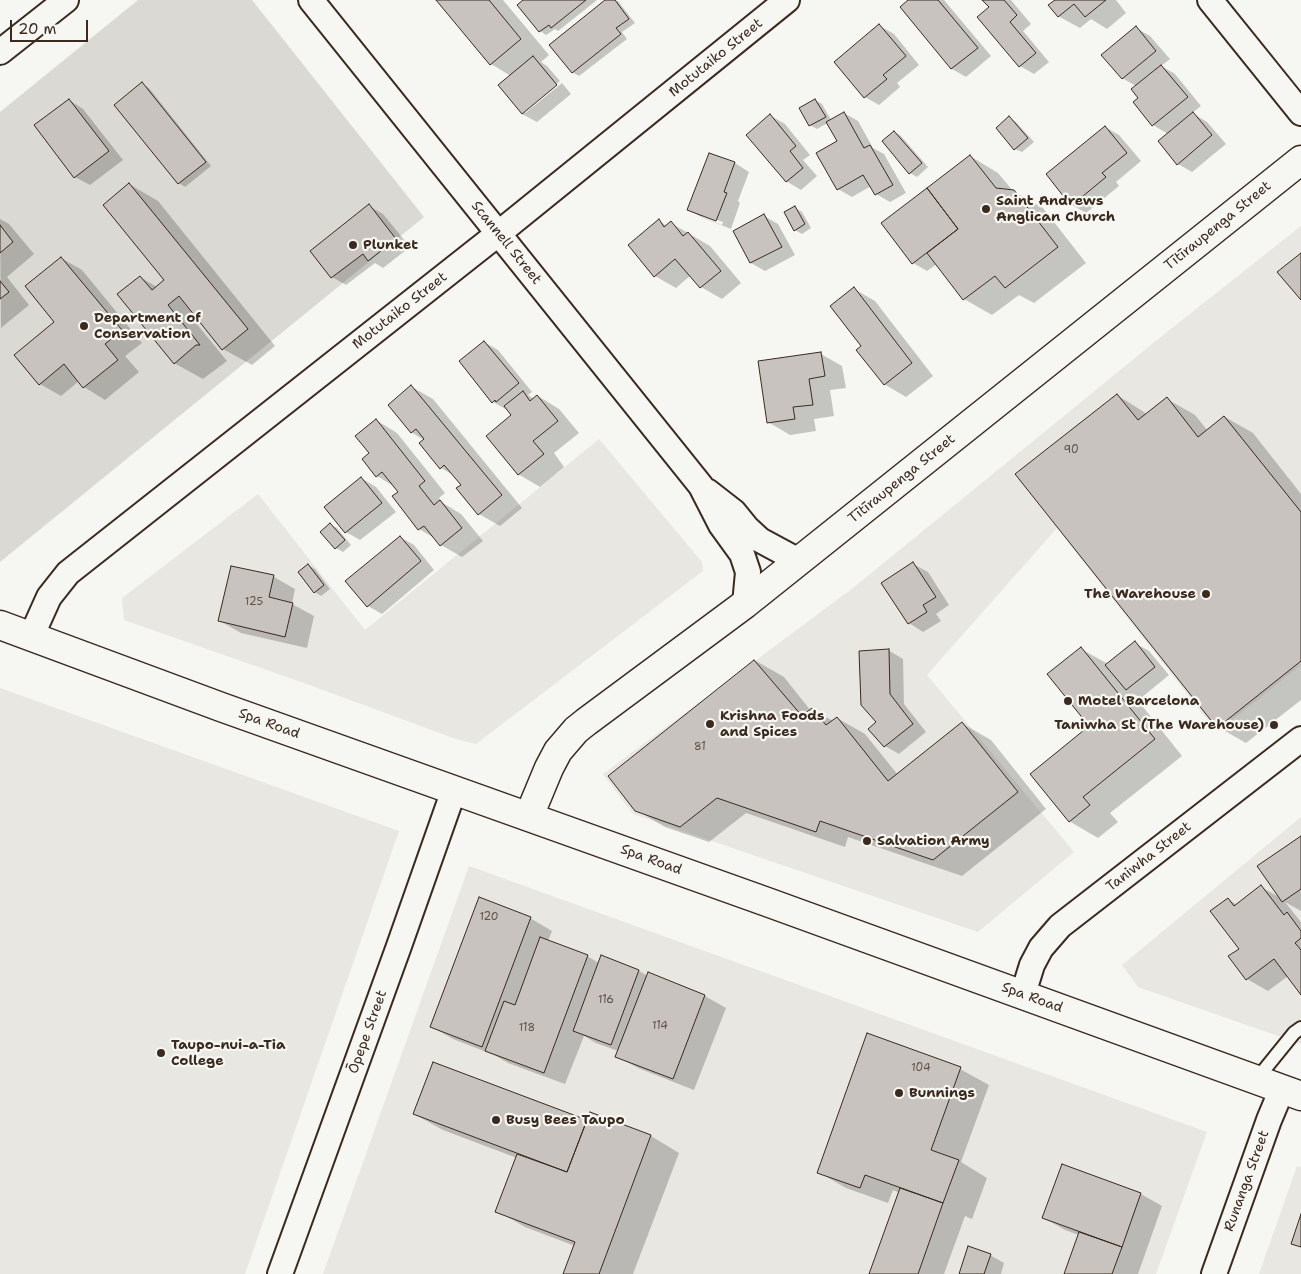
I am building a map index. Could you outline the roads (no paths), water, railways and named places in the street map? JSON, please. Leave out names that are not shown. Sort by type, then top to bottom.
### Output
[{"type":"main road","name":"Tītīraupenga Street","points":[[529,816],[553,760],[558,751],[576,730],[745,604],[1301,160]]},
{"type":"main road","name":"Spa Road","points":[[0,625],[1023,994],[1291,1093]]},
{"type":"street","points":[[0,52],[66,0]]},
{"type":"street","name":"Scannell Street","points":[[311,0],[701,486],[721,525],[742,554],[748,572],[745,604]]},
{"type":"street","name":"Motutaiko Street","points":[[31,637],[49,597],[68,573],[499,233],[787,0]]},
{"type":"street","points":[[1210,0],[1301,113]]},
{"type":"street","name":"Scannell Street","points":[[701,486],[734,512],[760,540],[799,561]]},
{"type":"street","name":"Taniwha Street","points":[[1023,994],[1032,964],[1041,948],[1060,926],[1301,739]]},
{"type":"street","name":"Ōpepe Street","points":[[280,1274],[454,790]]},
{"type":"street","name":"Runanga Street","points":[[1214,1274],[1269,1120],[1291,1093]]},
{"type":"lane","points":[[1256,1080],[1301,1028]]},
{"type":"place","name":"Saint Andrews Anglican Church","points":[[986,209]]},
{"type":"place","name":"Plunket","points":[[353,245]]},
{"type":"place","name":"Department of Conservation","points":[[84,326]]},
{"type":"place","name":"The Warehouse","points":[[1206,594]]},
{"type":"place","name":"Motel Barcelona","points":[[1068,701]]},
{"type":"place","name":"Krishna Foods and Spices","points":[[710,724]]},
{"type":"place","name":"Taniwha St (The Warehouse)","points":[[1274,725]]},
{"type":"place","name":"Salvation Army","points":[[867,841]]},
{"type":"place","name":"Taupo-nui-a-Tia College","points":[[161,1053]]},
{"type":"place","name":"Bunnings","points":[[899,1093]]},
{"type":"place","name":"Busy Bees Taupo","points":[[496,1120]]}]
